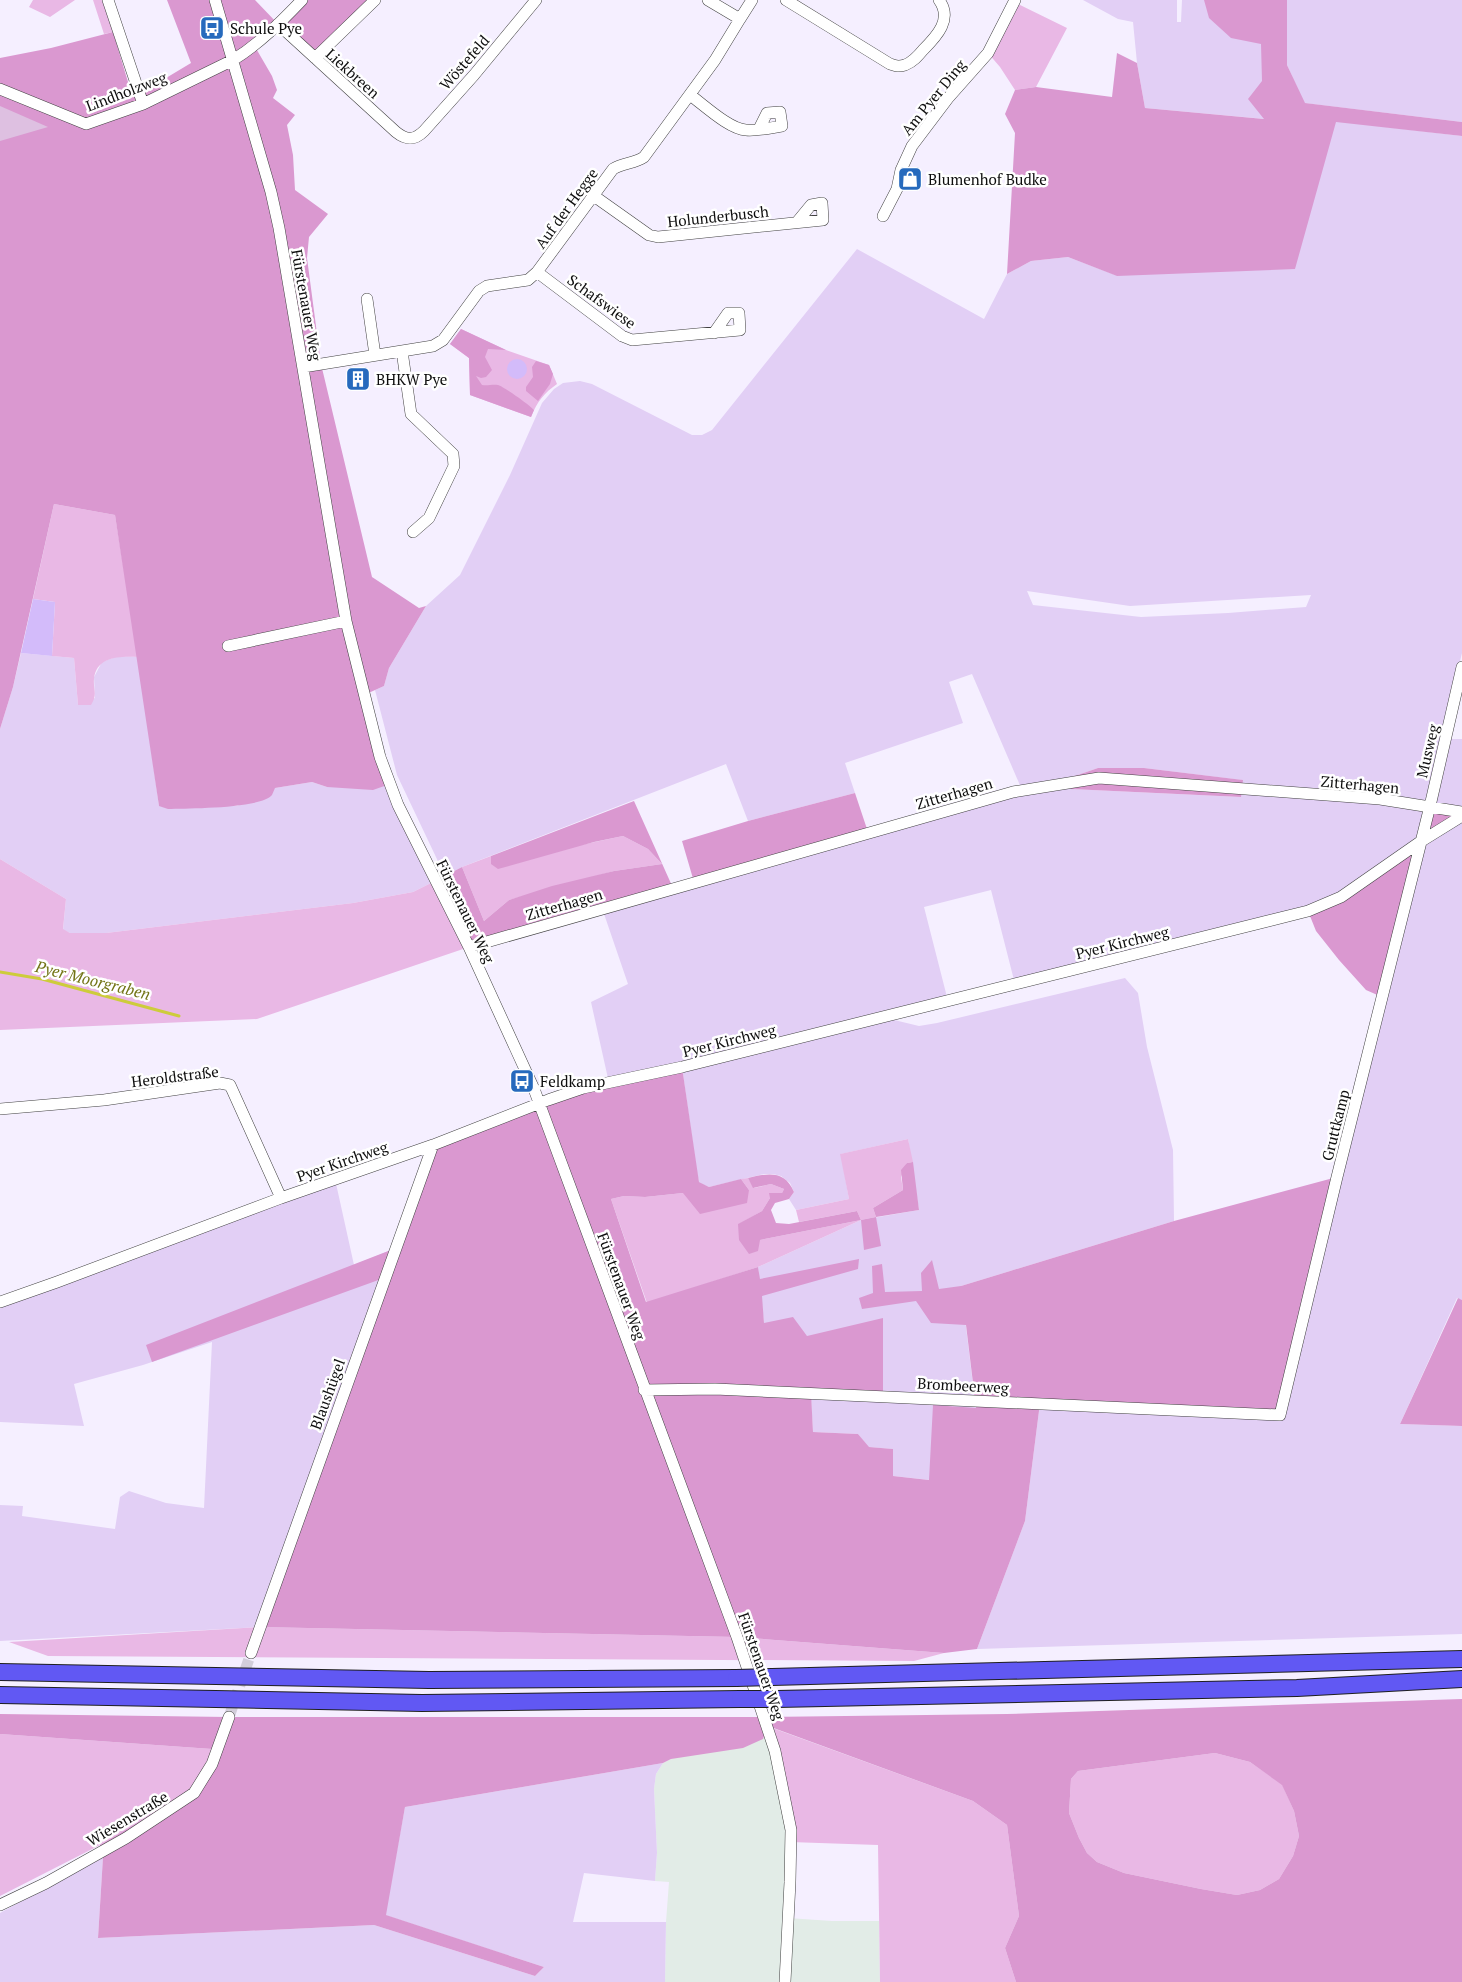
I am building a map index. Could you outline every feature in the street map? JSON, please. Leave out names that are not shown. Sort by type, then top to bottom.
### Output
[{"type":"highway","points":[[0,1672],[429,1680],[736,1678],[1462,1659]]},
{"type":"highway","points":[[0,1695],[422,1703],[777,1699],[1297,1688],[1462,1679]]},
{"type":"street","points":[[108,0],[143,104]]},
{"type":"street","name":"Fürstenauer Weg","points":[[215,0],[277,219],[346,620],[368,713],[387,775],[421,854],[469,947],[540,1103],[644,1390],[737,1637],[775,1751],[790,1830],[790,1882],[784,1982]]},
{"type":"street","name":"Lindholzweg","points":[[0,89],[86,124],[143,104],[233,60],[278,24],[302,0]]},
{"type":"street","points":[[315,58],[375,0]]},
{"type":"street","name":"Wöstefeld","points":[[410,139],[424,131],[480,68],[536,0]]},
{"type":"street","points":[[708,0],[740,19]]},
{"type":"street","name":"Auf der Hegge","points":[[303,367],[433,346],[443,340],[479,291],[487,286],[528,280],[538,272],[613,170],[622,164],[636,163],[644,157],[715,60],[752,0]]},
{"type":"street","points":[[786,0],[890,64],[898,66],[907,64],[916,58],[937,36],[944,23],[944,7],[939,0]]},
{"type":"street","name":"Am Pyer Ding","points":[[883,216],[897,188],[901,170],[912,146],[949,97],[988,53],[1015,0]]},
{"type":"street","name":"Liekbreen","points":[[278,24],[396,132],[403,138],[410,139]]},
{"type":"street","points":[[690,95],[730,124],[746,130],[759,129]]},
{"type":"street","name":"Holunderbusch","points":[[594,196],[648,235],[658,237],[797,222]]},
{"type":"street","name":"Schafswiese","points":[[538,272],[622,336],[632,340],[714,333]]},
{"type":"street","points":[[367,298],[375,355]]},
{"type":"street","points":[[402,351],[411,414],[453,454],[454,466],[428,518],[413,532]]},
{"type":"street","points":[[228,646],[346,620]]},
{"type":"street","name":"Musweg","points":[[1420,842],[1462,667]]},
{"type":"street","name":"Zitterhagen","points":[[469,947],[1013,792],[1099,778],[1380,799],[1462,812]]},
{"type":"street","name":"Pyer Kirchweg","points":[[0,1302],[281,1198],[433,1145],[583,1088],[682,1067],[1308,911],[1341,897],[1420,842],[1462,816]]},
{"type":"street","name":"Gruttkamp","points":[[1280,1415],[1420,842]]},
{"type":"street","name":"Heroldstraße","points":[[0,1109],[104,1100],[220,1083],[230,1085],[281,1198]]},
{"type":"street","name":"Blaushügel","points":[[251,1653],[433,1145]]},
{"type":"street","name":"Brombeerweg","points":[[644,1390],[715,1389],[1280,1415]]},
{"type":"street","name":"Wiesenstraße","points":[[0,1905],[46,1883],[126,1838],[194,1793],[212,1764],[229,1717]]},
{"type":"shaded area","points":[[33,0],[75,0],[50,17],[29,7]]},
{"type":"shaded area","points":[[93,0],[102,0],[113,32],[104,34]]},
{"type":"shaded area","points":[[167,0],[255,0],[278,24],[302,0],[375,0],[315,58],[279,25],[254,45],[272,76],[277,90],[273,98],[295,115],[287,125],[293,155],[295,190],[328,214],[309,237],[307,258],[321,364],[372,577],[419,608],[426,606],[389,668],[384,686],[364,695],[390,784],[373,790],[327,787],[312,782],[275,788],[272,795],[265,800],[254,803],[207,808],[168,809],[159,806],[115,515],[54,504],[13,687],[0,729],[0,58],[51,48],[113,32],[131,92],[166,78],[191,63]]},
{"type":"shaded area","points":[[1083,0],[1177,0],[1177,22],[1181,22],[1182,0],[1462,0],[1462,122],[1304,103],[1287,65],[1287,12],[1265,119],[1145,108],[1137,63],[1133,22],[1118,19]]},
{"type":"shaded area","points":[[1204,0],[1287,0],[1287,65],[1305,103],[1462,122],[1462,136],[1336,122],[1295,269],[1117,276],[1068,257],[1031,261],[1007,274],[1015,133],[1005,114],[1015,90],[1036,87],[1112,97],[1117,53],[1137,63],[1145,108],[1264,119],[1248,99],[1262,81],[1261,44],[1231,38],[1209,18]]},
{"type":"shaded area","points":[[1014,2],[1067,28],[1036,87],[1015,90],[988,53]]},
{"type":"shaded area","points":[[0,106],[48,127],[0,141]]},
{"type":"shaded area","points":[[1336,121],[1462,136],[1462,653],[1425,801],[1242,785],[1242,780],[1144,768],[1098,768],[1066,779],[1071,789],[1240,797],[1241,789],[1430,806],[1445,739],[1462,739],[1462,1300],[1457,1298],[1400,1424],[1462,1426],[1462,1634],[977,1649],[1025,1521],[1040,1403],[1280,1415],[1412,875],[1341,897],[1015,984],[991,890],[924,907],[948,1001],[890,1019],[919,1026],[937,1023],[1125,978],[1138,993],[1147,1047],[1173,1150],[1174,1221],[961,1286],[976,1409],[930,1480],[893,1476],[893,1449],[868,1447],[858,1434],[813,1432],[807,1336],[764,1323],[758,1267],[861,1220],[919,1210],[908,1139],[841,1154],[849,1199],[796,1210],[789,1199],[794,1192],[790,1183],[781,1176],[773,1174],[764,1174],[709,1187],[704,1185],[699,1182],[697,1173],[682,1067],[609,1083],[591,1002],[628,984],[602,908],[1022,790],[972,674],[949,682],[963,723],[845,763],[855,793],[748,821],[726,764],[462,867],[445,876],[397,775],[375,690],[384,686],[389,668],[426,606],[460,575],[510,475],[542,403],[554,389],[563,383],[580,381],[592,384],[692,435],[702,435],[712,430],[857,249],[984,319],[1007,274],[1031,261],[1068,257],[1118,276]],"holes":[[[1027,591],[1130,606],[1311,595],[1306,607],[1141,617],[1033,605]]]},
{"type":"shaded area","points":[[461,329],[506,350],[549,365],[557,384],[541,398],[531,417],[470,395],[469,358],[450,344]]},
{"type":"shaded area","points":[[461,329],[506,350],[488,349],[485,357],[492,370],[486,377],[476,376],[482,385],[498,385],[523,401],[534,410],[531,417],[470,395],[469,358],[450,344]]},
{"type":"shaded area","points":[[536,361],[549,365],[553,374],[550,384],[538,401],[526,391],[526,387],[533,377],[532,367]]},
{"type":"shaded area","points":[[54,504],[115,515],[138,657],[117,657],[99,666],[94,679],[95,695],[91,705],[78,705],[74,658],[52,656],[55,602],[33,599]]},
{"type":"shaded area","points":[[21,653],[74,658],[78,705],[95,698],[94,677],[102,662],[118,656],[138,657],[159,806],[237,806],[275,788],[312,782],[327,787],[390,784],[435,881],[413,892],[353,903],[106,933],[70,933],[63,930],[66,899],[0,859],[0,729]]},
{"type":"shaded area","points":[[1098,768],[1144,768],[1243,780],[1241,797],[1071,789],[1066,779]]},
{"type":"shaded area","points":[[855,793],[868,832],[469,947],[435,881],[462,867],[484,921],[509,900],[552,886],[614,871],[662,864],[648,849],[623,836],[594,842],[498,869],[491,864],[491,856],[634,801],[673,888],[694,882],[682,841],[748,821]]},
{"type":"shaded area","points":[[1430,806],[1462,812],[1420,842]]},
{"type":"shaded area","points":[[623,836],[648,849],[662,864],[614,871],[509,900],[484,921],[462,867],[491,856],[491,864]]},
{"type":"shaded area","points":[[1420,842],[1382,997],[1366,990],[1339,960],[1316,931],[1308,911]]},
{"type":"shaded area","points":[[0,859],[66,899],[63,929],[70,933],[106,933],[353,903],[413,892],[435,881],[469,947],[257,1019],[0,1030]]},
{"type":"shaded area","points":[[682,1067],[699,1182],[709,1187],[741,1179],[749,1190],[747,1203],[700,1214],[683,1193],[645,1197],[624,1196],[611,1199],[646,1302],[758,1267],[760,1279],[859,1259],[858,1269],[762,1296],[764,1323],[793,1317],[807,1336],[883,1318],[883,1397],[811,1393],[813,1432],[858,1434],[869,1447],[893,1449],[893,1476],[929,1480],[933,1405],[976,1408],[966,1325],[931,1323],[916,1301],[862,1309],[859,1298],[873,1293],[872,1266],[882,1264],[885,1292],[922,1291],[921,1273],[932,1260],[939,1289],[961,1286],[1174,1221],[1337,1177],[1279,1413],[1040,1403],[1025,1521],[977,1649],[944,1653],[737,1637],[260,1627],[384,1278],[152,1362],[146,1345],[396,1248],[433,1145],[548,1100]]},
{"type":"shaded area","points":[[908,1139],[913,1162],[907,1163],[901,1177],[903,1190],[873,1208],[876,1217],[861,1220],[857,1211],[799,1222],[796,1210],[849,1199],[840,1154]]},
{"type":"shaded area","points":[[913,1162],[919,1210],[876,1217],[873,1208],[903,1190],[901,1170],[907,1163]]},
{"type":"shaded area","points":[[769,1174],[781,1177],[786,1180],[794,1192],[789,1199],[775,1203],[771,1210],[776,1223],[789,1224],[857,1211],[861,1220],[760,1240],[758,1251],[749,1254],[739,1240],[738,1224],[762,1211],[770,1198],[769,1193],[782,1193],[784,1189],[771,1184],[753,1188],[748,1178],[762,1175]]},
{"type":"shaded area","points":[[748,1178],[754,1188],[771,1184],[784,1189],[782,1193],[770,1198],[762,1211],[739,1224],[760,1240],[861,1220],[758,1267],[647,1303],[611,1199],[624,1196],[645,1197],[749,1190],[741,1179]]},
{"type":"shaded area","points":[[335,1179],[354,1265],[396,1248],[260,1627],[0,1641],[0,1505],[23,1506],[22,1516],[115,1529],[120,1497],[129,1491],[166,1503],[204,1508],[212,1342],[143,1365],[74,1384],[84,1426],[0,1422],[0,1302]]},
{"type":"shaded area","points":[[876,1217],[881,1246],[864,1250],[861,1220]]},
{"type":"shaded area","points":[[1458,1298],[1462,1300],[1462,1426],[1400,1424]]},
{"type":"shaded area","points":[[260,1627],[737,1637],[944,1653],[914,1661],[48,1656],[9,1642]]},
{"type":"shaded area","points":[[1462,1699],[1462,1982],[1016,1982],[1005,1948],[1019,1916],[1007,1825],[973,1801],[768,1726],[763,1739],[743,1748],[671,1759],[663,1763],[405,1807],[386,1915],[544,1967],[535,1976],[374,1925],[98,1938],[103,1857],[100,1845],[175,1800],[195,1785],[212,1749],[0,1734],[0,1714],[229,1717],[765,1717],[1007,1714]],"holes":[[[1215,1753],[1250,1762],[1282,1785],[1294,1811],[1299,1836],[1293,1856],[1279,1879],[1260,1890],[1237,1895],[1124,1873],[1097,1862],[1087,1853],[1069,1813],[1071,1779],[1078,1771]]]},
{"type":"shaded area","points":[[767,1726],[791,1830],[788,1918],[832,1921],[879,1921],[880,1982],[665,1982],[669,1882],[655,1881],[657,1853],[654,1789],[656,1774],[663,1763],[671,1759]]},
{"type":"shaded area","points":[[767,1726],[973,1801],[1007,1825],[1019,1916],[1005,1948],[1016,1982],[880,1982],[878,1845],[790,1842]]},
{"type":"shaded area","points":[[0,1734],[212,1749],[195,1785],[175,1800],[100,1845],[0,1896]]},
{"type":"shaded area","points":[[1215,1753],[1250,1762],[1282,1784],[1294,1811],[1299,1836],[1293,1856],[1279,1879],[1260,1890],[1237,1895],[1124,1873],[1097,1862],[1087,1853],[1069,1813],[1071,1779],[1078,1771]]},
{"type":"shaded area","points":[[663,1763],[656,1774],[654,1789],[657,1853],[655,1881],[584,1873],[573,1922],[666,1922],[665,1982],[0,1982],[0,1913],[103,1857],[98,1938],[374,1925],[535,1976],[544,1967],[385,1915],[405,1807]]},
{"type":"sand","points":[[513,359],[521,359],[527,365],[527,373],[521,379],[513,379],[507,373],[507,365]]},
{"type":"sand","points":[[33,599],[55,602],[52,656],[21,653]]},
{"type":"waterway","name":"Pyer Moorgraben","points":[[0,972],[42,979],[179,1016]]},
{"type":"tunnel","points":[[229,1717],[251,1653]]},
{"type":"place","name":"Schule Pye","points":[[212,28]]},
{"type":"place","name":"Blumenhof Budke","points":[[910,179]]},
{"type":"place","name":"BHKW Pye","points":[[358,379]]},
{"type":"place","name":"Feldkamp","points":[[522,1081]]}]
